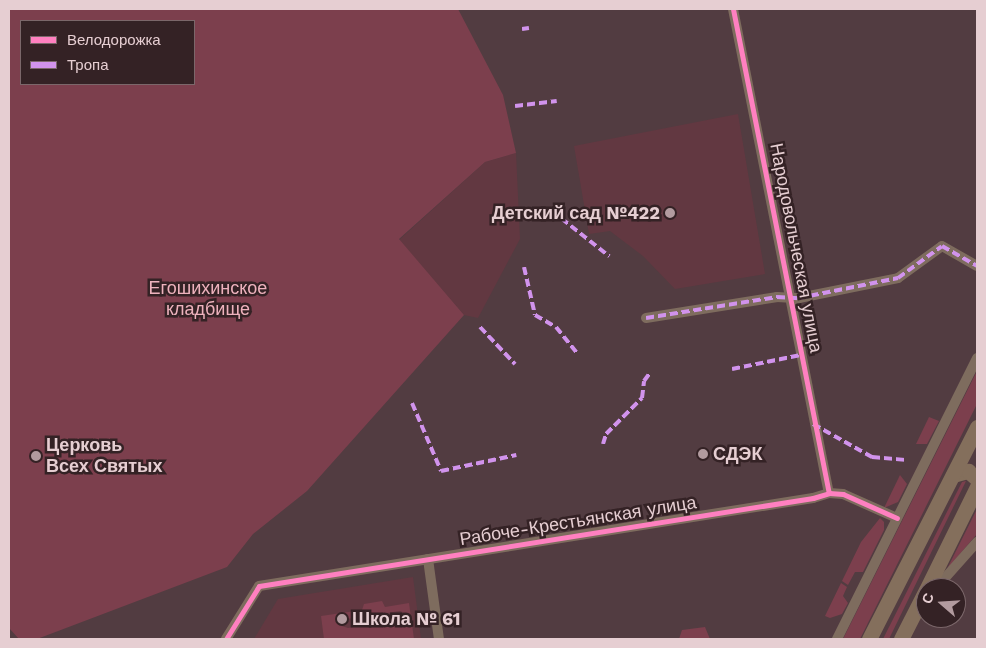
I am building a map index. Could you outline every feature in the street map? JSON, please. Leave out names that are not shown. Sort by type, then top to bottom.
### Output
[{"type":"main road","points":[[869,639],[977,427]]},
{"type":"main road","points":[[953,475],[968,471],[977,479]]},
{"type":"main road","points":[[932,578],[977,487]]},
{"type":"main road","points":[[901,639],[916,613]]},
{"type":"street","name":"Народовольческая улица","points":[[733,9],[829,493]]},
{"type":"street","points":[[646,318],[789,297],[898,278],[942,246],[977,266]]},
{"type":"street","points":[[836,639],[977,358]]},
{"type":"street","name":"Рабоче-Крестьянская улица","points":[[226,639],[259,586],[428,560],[829,493],[843,494],[897,518]]},
{"type":"street","points":[[945,578],[977,542]]},
{"type":"street","points":[[428,560],[439,639]]},
{"type":"shaded area","name":"Детский сад №422","points":[[738,114],[765,274],[675,289],[643,256],[610,231],[589,234],[574,146]]},
{"type":"shaded area","points":[[516,153],[520,239],[478,318],[464,315],[399,240],[485,162]]},
{"type":"shaded area","name":"Школа № 61","points":[[413,577],[421,639],[254,639],[278,599]]},
{"type":"green space","name":"Егошихинское кладбище","points":[[9,9],[458,9],[503,95],[516,153],[485,162],[399,239],[464,315],[307,491],[253,534],[227,567],[37,639],[19,639],[9,628]]},
{"type":"green space","points":[[977,371],[977,404],[860,639],[843,639]]},
{"type":"green space","points":[[929,417],[939,421],[927,444],[916,444]]},
{"type":"green space","points":[[900,475],[907,484],[898,502],[884,508]]},
{"type":"green space","points":[[966,481],[919,578],[916,578],[916,584],[889,639],[883,639],[962,482]]},
{"type":"green space","points":[[977,509],[977,534],[947,569]]},
{"type":"green space","points":[[880,518],[884,522],[884,530],[863,572],[855,572],[848,585],[842,581],[861,542]]},
{"type":"green space","points":[[841,583],[847,587],[843,596],[848,603],[842,614],[830,618],[825,616]]},
{"type":"green space","points":[[382,601],[385,607],[409,603],[414,639],[324,639],[321,616],[362,610],[364,604]],"holes":[[[400,611],[405,613],[405,619],[348,628],[342,626],[340,620]]]},
{"type":"green space","points":[[705,627],[710,639],[679,639],[682,630]]},
{"type":"marked path","points":[[522,29],[529,28]]},
{"type":"marked path","points":[[515,106],[557,101]]},
{"type":"marked path","points":[[552,211],[609,256]]},
{"type":"marked path","points":[[646,318],[777,297],[799,298],[898,278],[942,246],[977,266]]},
{"type":"marked path","points":[[524,267],[535,315],[556,327],[578,354]]},
{"type":"marked path","points":[[480,327],[515,364]]},
{"type":"marked path","points":[[732,369],[801,355]]},
{"type":"marked path","points":[[603,444],[606,434],[642,398],[644,381],[649,374]]},
{"type":"marked path","points":[[412,403],[441,471],[516,455]]},
{"type":"marked path","points":[[813,424],[872,457],[905,460]]},
{"type":"cycle path","points":[[733,9],[829,493]]},
{"type":"cycle path","points":[[226,639],[259,586],[813,498],[829,493],[843,494],[897,518]]},
{"type":"place","name":"Детский сад №422","points":[[670,213]]},
{"type":"place","name":"СДЭК","points":[[703,454]]},
{"type":"place","name":"Церковь Всех Святых","points":[[36,456]]},
{"type":"place","name":"Школа № 61","points":[[342,619]]}]
